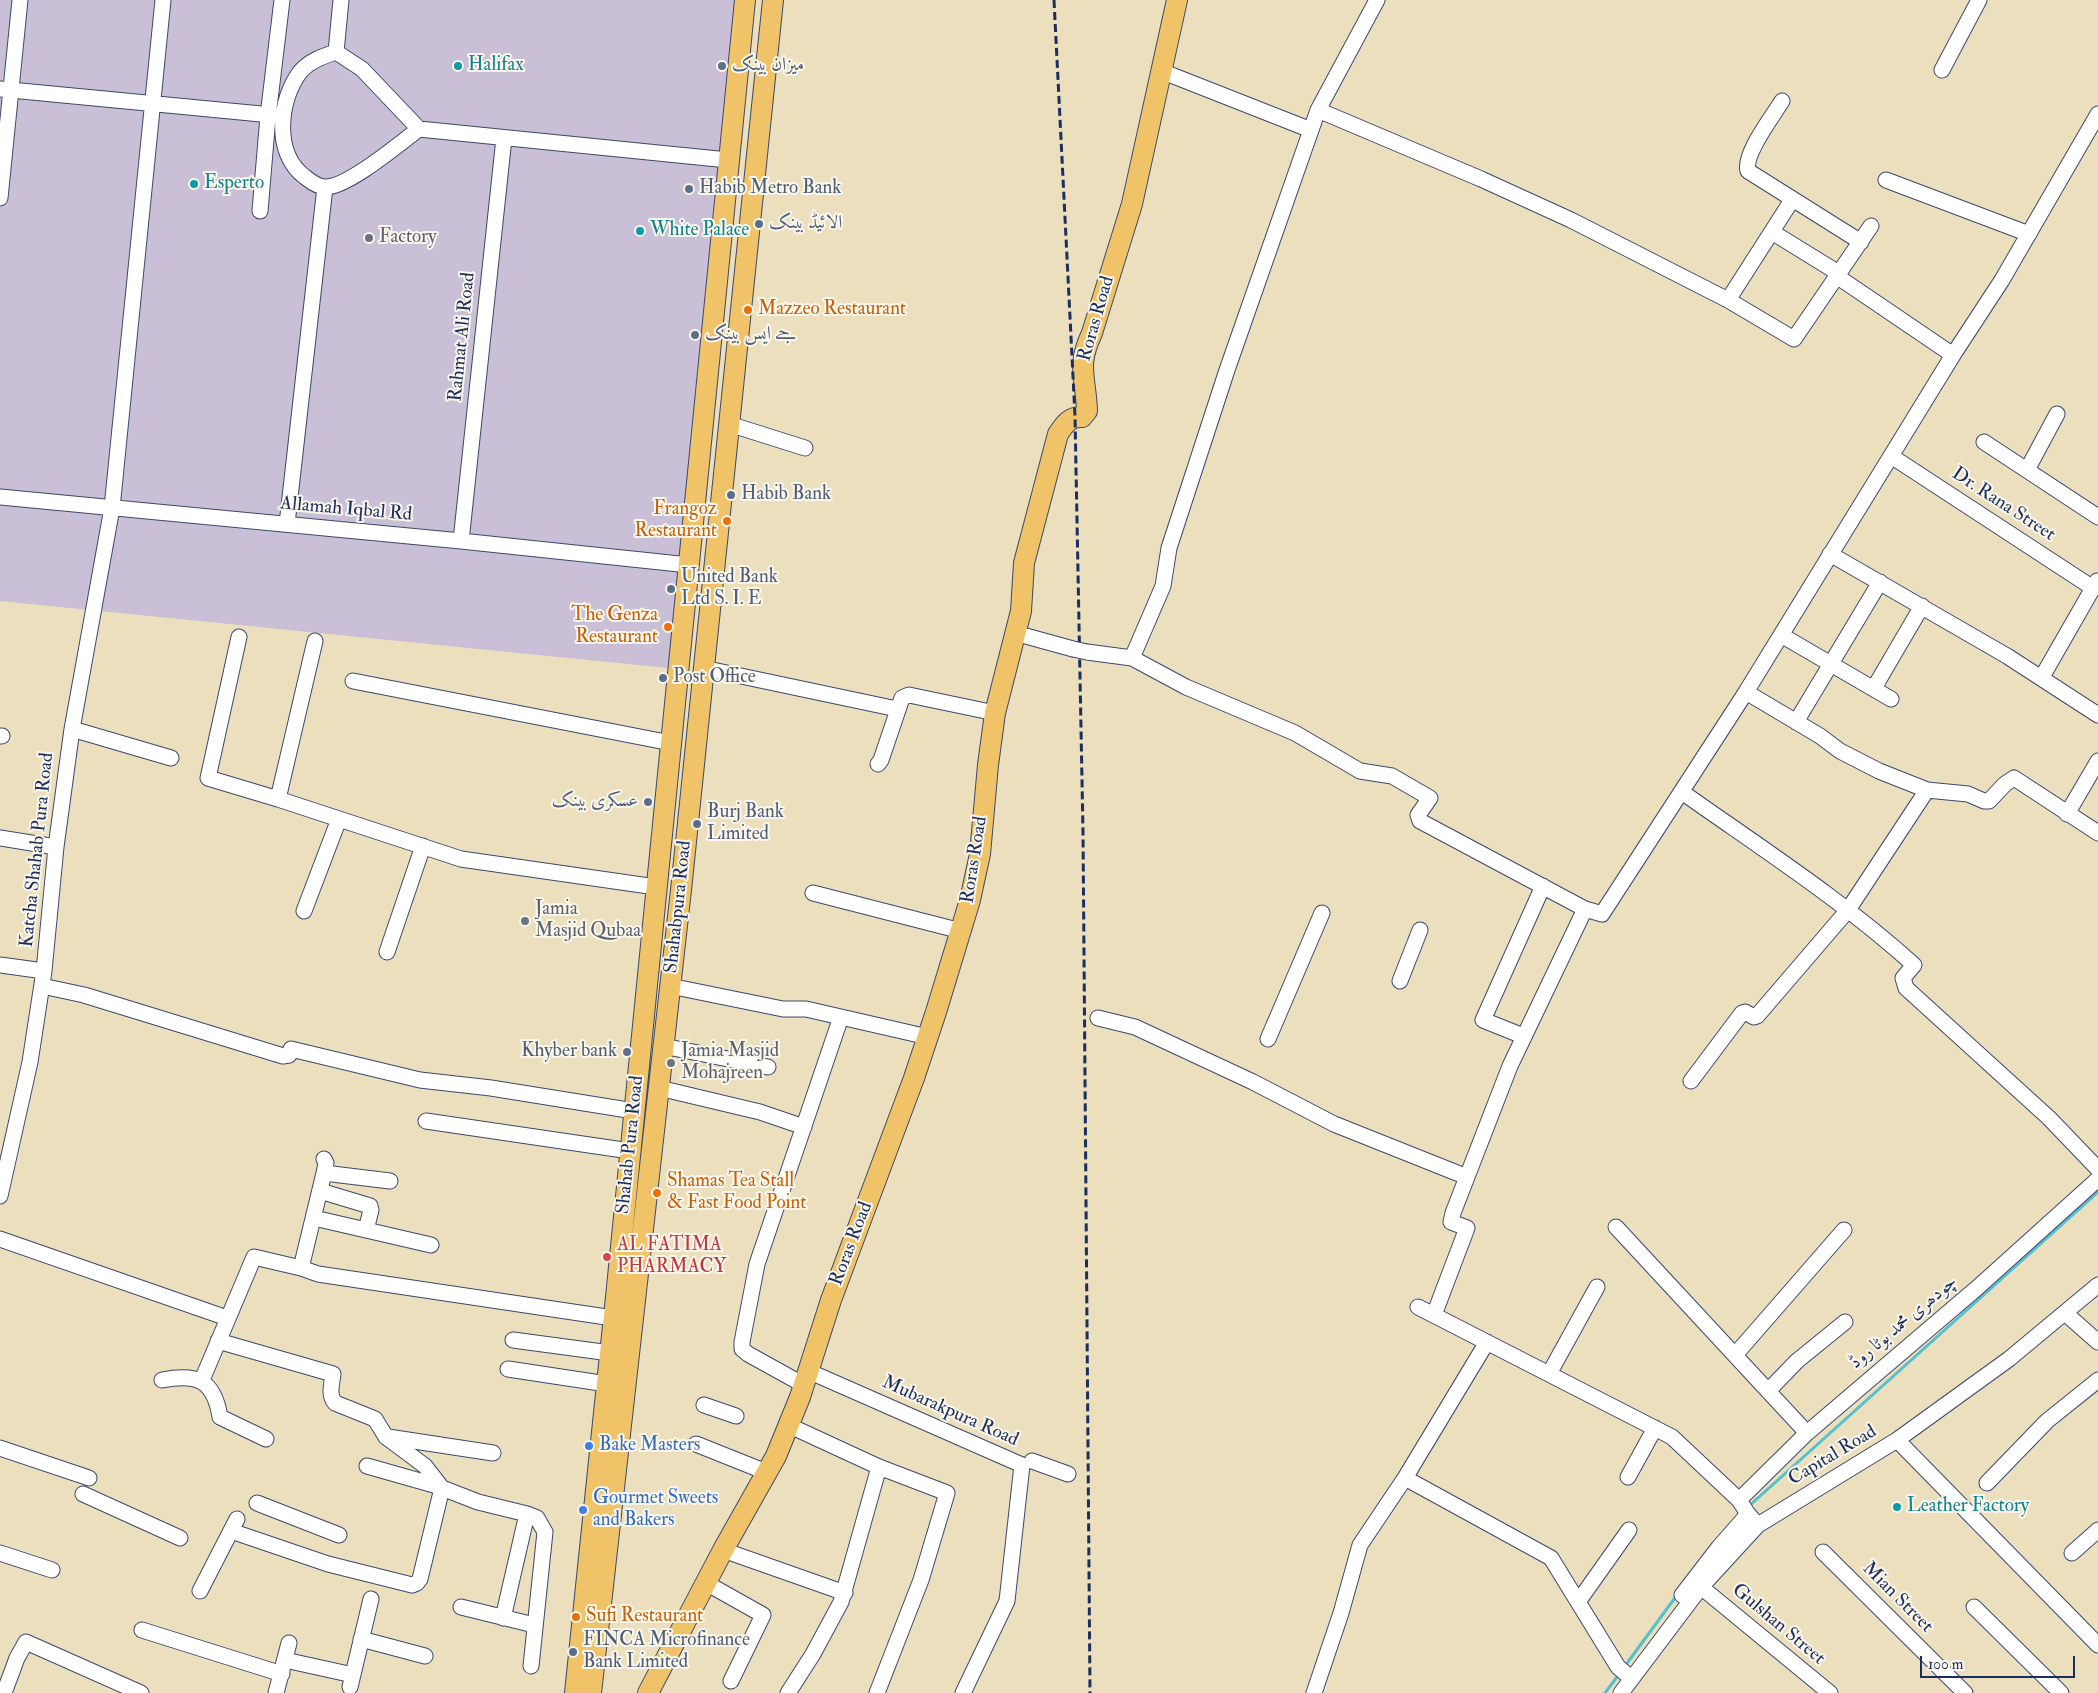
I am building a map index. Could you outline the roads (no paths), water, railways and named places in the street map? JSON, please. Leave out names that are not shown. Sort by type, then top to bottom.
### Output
[{"type":"main road","name":"Shahab Pura Road","points":[[575,1693],[610,1353],[619,1328],[625,1296],[630,1151],[745,0]]},
{"type":"main road","name":"Shahabpura Road","points":[[625,1296],[659,1088],[773,0]]},
{"type":"main road","name":"Roras Road","points":[[654,1691],[723,1550],[776,1456],[806,1378],[831,1300],[928,1037],[961,931],[980,854],[995,713],[1021,611],[1024,563],[1056,439],[1066,422],[1075,416],[1082,417],[1087,411],[1082,365],[1085,348],[1092,333],[1132,204],[1177,0]]},
{"type":"main road","points":[[728,160],[756,163]]},
{"type":"main road","points":[[689,565],[714,568]]},
{"type":"main road","points":[[591,1693],[619,1328]]},
{"type":"street","points":[[0,198],[5,90],[20,0]]},
{"type":"street","name":"Katcha Shahab Pura Road","points":[[0,1196],[7,1130],[30,1062],[43,979],[56,847],[72,729],[112,508],[151,104],[163,0]]},
{"type":"street","points":[[260,211],[275,116],[282,0]]},
{"type":"street","points":[[336,52],[341,0]]},
{"type":"street","points":[[1132,658],[1163,586],[1169,548],[1226,370],[1318,110],[1377,0]]},
{"type":"street","points":[[1942,70],[1980,0]]},
{"type":"street","points":[[275,116],[300,72],[315,60],[336,52],[350,59],[369,75],[418,129],[728,160]]},
{"type":"street","points":[[1161,71],[1311,130]]},
{"type":"street","points":[[5,90],[275,116]]},
{"type":"street","points":[[1782,101],[1755,145],[1747,166],[1748,171],[1861,242]]},
{"type":"street","points":[[1318,110],[1481,179],[1562,216],[1728,300],[1794,339],[1839,276],[1871,226]]},
{"type":"street","points":[[1015,632],[1080,651],[1132,658],[1186,687],[1296,733],[1360,771],[1392,776],[1430,798],[1418,815],[1420,821],[1586,910],[1602,914],[1746,692],[2029,234],[2098,114]]},
{"type":"street","points":[[275,116],[292,161],[302,174],[325,187],[335,185],[360,172],[418,129]]},
{"type":"street","name":"Rahmat Ali Road","points":[[460,541],[504,138]]},
{"type":"street","points":[[1886,180],[2029,234]]},
{"type":"street","points":[[287,524],[325,187]]},
{"type":"street","points":[[1728,300],[1792,200]]},
{"type":"street","points":[[1772,232],[1953,355]]},
{"type":"street","points":[[2026,470],[2057,414]]},
{"type":"street","points":[[729,424],[805,448]]},
{"type":"street","points":[[1984,442],[2098,517]]},
{"type":"street","name":"Dr. Rana Street","points":[[1891,456],[2096,584]]},
{"type":"street","name":"Allamah Iqbal Rd","points":[[0,497],[689,565]]},
{"type":"street","points":[[1830,554],[2042,677],[2098,715]]},
{"type":"street","points":[[1796,722],[1880,582]]},
{"type":"street","points":[[2042,677],[2096,584]]},
{"type":"street","points":[[1874,688],[1922,606]]},
{"type":"street","points":[[1780,635],[1891,699]]},
{"type":"street","points":[[239,636],[208,778],[461,859],[656,887]]},
{"type":"street","points":[[278,799],[315,641]]},
{"type":"street","points":[[703,668],[897,709]]},
{"type":"street","points":[[353,682],[671,743]]},
{"type":"street","points":[[1746,692],[1840,751],[1927,790],[1968,794],[1984,801],[1989,801],[2005,784],[2014,778],[2098,833]]},
{"type":"street","points":[[878,764],[902,698],[909,695],[995,713]]},
{"type":"street","points":[[72,729],[171,758]]},
{"type":"street","points":[[2067,814],[2098,761]]},
{"type":"street","points":[[1691,1081],[1742,1013],[1744,1012],[1754,1017],[1757,1016],[1848,910],[1927,790]]},
{"type":"street","points":[[1682,792],[1848,910],[1914,965],[1903,978],[1906,988],[2049,1118],[2098,1169]]},
{"type":"street","points":[[304,911],[339,819]]},
{"type":"street","points":[[0,838],[56,847]]},
{"type":"street","points":[[386,952],[423,846]]},
{"type":"street","points":[[1523,1036],[1483,1020],[1543,886]]},
{"type":"street","points":[[813,893],[961,931]]},
{"type":"street","points":[[1434,1315],[1467,1228],[1453,1223],[1451,1219],[1523,1036],[1586,910]]},
{"type":"street","points":[[1268,1038],[1322,913]]},
{"type":"street","points":[[1400,981],[1420,930]]},
{"type":"street","points":[[0,966],[43,979],[84,995],[283,1056],[289,1055],[291,1049],[420,1080],[491,1088],[634,1111]]},
{"type":"street","points":[[670,986],[783,1009],[806,1009],[928,1037]]},
{"type":"street","points":[[806,1378],[748,1354],[742,1348],[742,1342],[757,1264],[841,1017]]},
{"type":"street","points":[[1098,1018],[1135,1027],[1253,1082],[1334,1124],[1467,1177]]},
{"type":"street","points":[[663,1046],[768,1067]]},
{"type":"street","points":[[659,1088],[760,1112],[804,1127]]},
{"type":"street","points":[[426,1121],[630,1151]]},
{"type":"street","points":[[301,1268],[314,1218],[324,1166],[390,1181]]},
{"type":"street","name":"چودھری محمد بوٹا روڈ","points":[[1739,1500],[1807,1433],[1977,1288],[2098,1179]]},
{"type":"street","points":[[320,1191],[370,1206],[371,1210],[366,1230]]},
{"type":"street","points":[[314,1218],[431,1244]]},
{"type":"street","points":[[1616,1227],[1807,1433]]},
{"type":"street","points":[[1735,1355],[1844,1230]]},
{"type":"street","points":[[0,1240],[227,1318]]},
{"type":"street","points":[[202,1380],[254,1257],[318,1274],[619,1328]]},
{"type":"street","name":"Capital Road","points":[[1621,1693],[1624,1672],[1701,1587],[1753,1520],[1897,1440],[2009,1359],[2098,1285]]},
{"type":"street","points":[[1549,1374],[1597,1287]]},
{"type":"street","points":[[1418,1307],[1672,1437],[1739,1500],[1753,1520],[1719,1547],[1609,1693]]},
{"type":"street","points":[[2065,1313],[2098,1342]]},
{"type":"street","points":[[1768,1391],[1797,1361],[1845,1322]]},
{"type":"street","points":[[513,1340],[610,1353]]},
{"type":"street","points":[[200,1591],[234,1525],[328,1564],[412,1585],[417,1584],[420,1579],[441,1488],[425,1466],[386,1437],[376,1419],[335,1403],[331,1398],[333,1374],[218,1341]]},
{"type":"street","points":[[1314,1693],[1341,1613],[1360,1545],[1405,1478],[1487,1342]]},
{"type":"street","points":[[508,1369],[607,1384]]},
{"type":"street","points":[[162,1380],[177,1377],[202,1380],[210,1387],[215,1396],[220,1417],[266,1439]]},
{"type":"street","name":"Mubarakpura Road","points":[[806,1378],[1022,1465],[1007,1601],[963,1693]]},
{"type":"street","points":[[1987,1483],[2047,1421],[2098,1380]]},
{"type":"street","points":[[704,1405],[736,1416]]},
{"type":"street","points":[[788,1425],[879,1467],[947,1493],[921,1580],[877,1693]]},
{"type":"street","points":[[1628,1478],[1655,1428]]},
{"type":"street","points":[[386,1437],[493,1453]]},
{"type":"street","points":[[1897,1440],[2098,1645]]},
{"type":"street","points":[[696,1444],[766,1472]]},
{"type":"street","points":[[0,1448],[89,1478]]},
{"type":"street","points":[[1032,1461],[1068,1474]]},
{"type":"street","points":[[367,1466],[441,1488],[478,1502],[537,1518],[545,1532],[531,1666]]},
{"type":"street","points":[[788,1693],[813,1654],[844,1592],[879,1467]]},
{"type":"street","points":[[1405,1478],[1551,1558],[1624,1672]]},
{"type":"street","points":[[82,1494],[180,1538]]},
{"type":"street","points":[[257,1503],[339,1535]]},
{"type":"street","points":[[503,1618],[527,1514]]},
{"type":"street","points":[[1578,1602],[1629,1530]]},
{"type":"street","points":[[2072,1553],[2098,1530]]},
{"type":"street","points":[[723,1550],[844,1592]]},
{"type":"street","name":"Mian Street","points":[[1823,1552],[1965,1693]]},
{"type":"street","points":[[0,1553],[52,1570]]},
{"type":"street","points":[[706,1583],[763,1615],[731,1681]]},
{"type":"street","name":"Gulshan Street","points":[[1701,1587],[1830,1693]]},
{"type":"street","points":[[142,1630],[284,1667],[351,1681],[371,1599]]},
{"type":"street","points":[[460,1607],[534,1626]]},
{"type":"street","points":[[1974,1607],[2061,1693]]},
{"type":"street","points":[[361,1639],[425,1656]]},
{"type":"street","points":[[4,1693],[17,1658],[26,1642],[141,1693]]},
{"type":"street","points":[[276,1693],[289,1643]]},
{"type":"waterway","points":[[1749,1506],[2098,1192]]},
{"type":"waterway","points":[[1625,1666],[1677,1595]]},
{"type":"waterway","points":[[1605,1693],[1620,1673]]},
{"type":"railway","points":[[1054,0],[1075,416],[1083,832],[1090,1693]]},
{"type":"place","name":"Halifax","points":[[458,66]]},
{"type":"place","name":"میزان بینک","points":[[722,66]]},
{"type":"place","name":"Esperto","points":[[194,184]]},
{"type":"place","name":"Habib Metro Bank","points":[[689,189]]},
{"type":"place","name":"الائیڈ بینک","points":[[759,224]]},
{"type":"place","name":"White Palace","points":[[640,231]]},
{"type":"place","name":"Factory","points":[[369,238]]},
{"type":"place","name":"Mazzeo Restaurant","points":[[748,310]]},
{"type":"place","name":"جے ایس بینک","points":[[695,335]]},
{"type":"place","name":"Habib Bank","points":[[731,495]]},
{"type":"place","name":"Frangoz Restaurant","points":[[727,521]]},
{"type":"place","name":"United Bank Ltd S. I. E","points":[[671,589]]},
{"type":"place","name":"The Genza Restaurant","points":[[668,627]]},
{"type":"place","name":"Post Office","points":[[663,678]]},
{"type":"place","name":"عسکری بینک","points":[[648,802]]},
{"type":"place","name":"Burj Bank Limited","points":[[697,824]]},
{"type":"place","name":"Jamia Masjid Qubaa","points":[[525,921]]},
{"type":"place","name":"Khyber bank","points":[[627,1052]]},
{"type":"place","name":"Jamia Masjid Mohajreen","points":[[671,1063]]},
{"type":"place","name":"Shamas Tea Stall & Fast Food Point","points":[[657,1193]]},
{"type":"place","name":"AL FATIMA PHARMACY","points":[[607,1257]]},
{"type":"place","name":"Bake Masters","points":[[589,1446]]},
{"type":"place","name":"Leather Factory","points":[[1897,1507]]},
{"type":"place","name":"Gourmet Sweets and Bakers","points":[[583,1510]]},
{"type":"place","name":"Sufi Restaurant","points":[[576,1617]]},
{"type":"place","name":"FINCA Microfinance Bank Limited","points":[[573,1652]]}]
